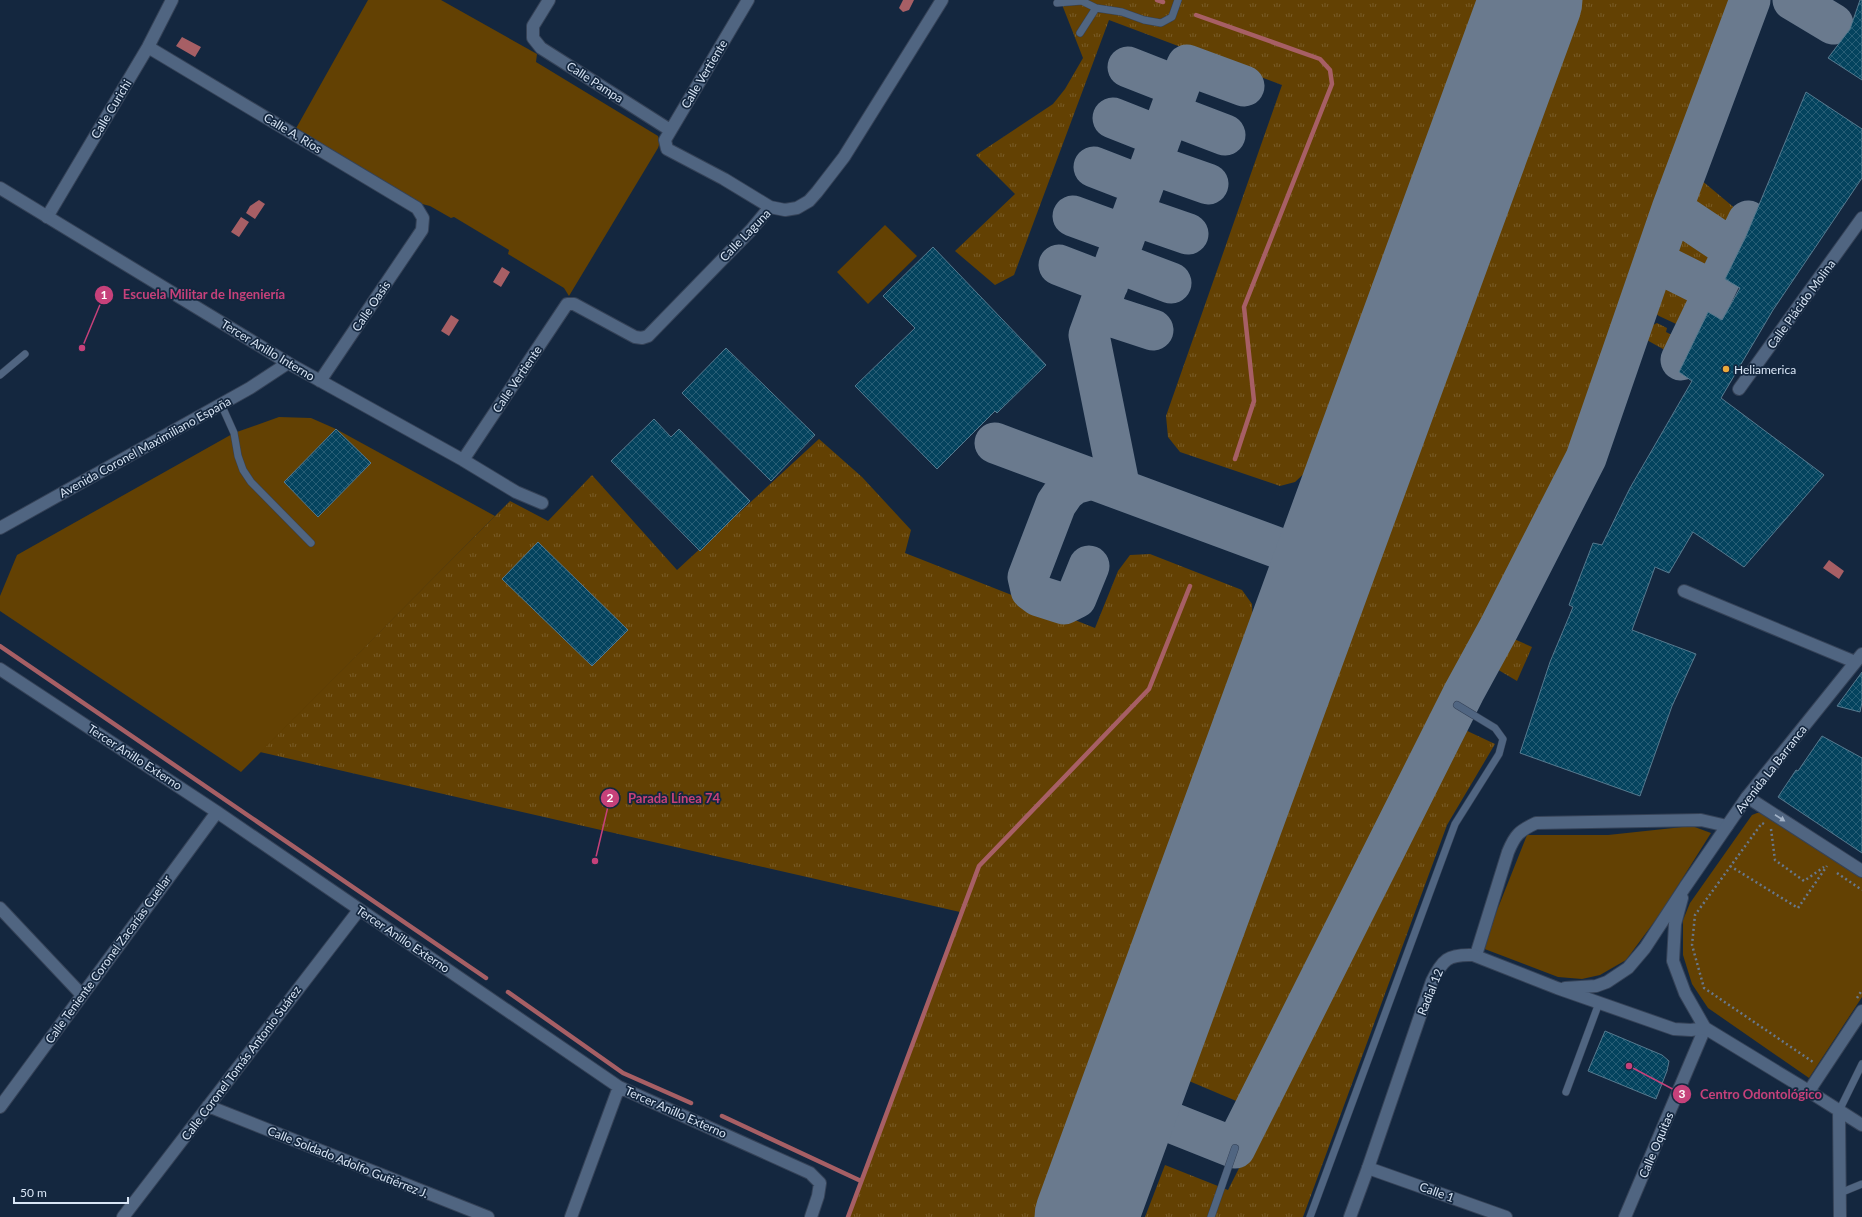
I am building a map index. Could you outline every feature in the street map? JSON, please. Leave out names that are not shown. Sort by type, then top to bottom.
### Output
[{"type":"street","name":"Calle Curichi","points":[[47,217],[148,46],[172,0]]},
{"type":"street","name":"Calle Pampa","points":[[549,0],[533,26],[533,38],[541,48],[670,130]]},
{"type":"street","name":"Calle Vertiente","points":[[748,0],[665,140],[667,149],[724,179],[770,207]]},
{"type":"street","name":"Calle Laguna","points":[[574,304],[635,337],[648,336],[751,230],[770,207],[785,210],[797,208],[809,201],[833,173],[942,0]]},
{"type":"street","name":"Calle A. Ríos","points":[[148,46],[417,208],[423,218],[422,230]]},
{"type":"street","name":"Tercer Anillo Interno","points":[[0,188],[288,363],[463,460],[516,492],[542,503]]},
{"type":"street","name":"Calle Plácido Molina","points":[[1739,389],[1862,218]]},
{"type":"street","name":"Calle Oasis","points":[[320,381],[422,230]]},
{"type":"street","name":"Calle Vertiente","points":[[463,460],[562,310],[567,304],[574,304]]},
{"type":"street","name":"Avenida Coronel Maximiliano España","points":[[0,528],[250,388],[288,363]]},
{"type":"street","points":[[1684,590],[1859,658]]},
{"type":"street","name":"Avenida La Barranca","points":[[1558,988],[1596,986],[1607,982],[1628,968],[1645,948],[1747,797],[1859,658]]},
{"type":"street","name":"Tercer Anillo Externo","points":[[0,669],[217,812],[619,1087],[810,1173],[820,1183],[818,1196],[811,1217]]},
{"type":"street","points":[[1747,797],[1862,871]]},
{"type":"street","name":"Calle Teniente Coronel Zacarías Cuellar","points":[[0,1107],[217,812]]},
{"type":"street","points":[[1476,955],[1508,852],[1514,838],[1522,830],[1536,823],[1701,820],[1727,826]]},
{"type":"street","name":"Avenida La Barranca","points":[[1685,887],[1675,924],[1673,961],[1685,993],[1705,1028]]},
{"type":"street","points":[[0,908],[82,995]]},
{"type":"street","name":"Calle Coronel Tomás Antonio Suárez","points":[[123,1217],[359,910]]},
{"type":"street","name":"Radial 12","points":[[1350,1217],[1432,981],[1442,962],[1459,954],[1476,955],[1558,988],[1674,1029],[1690,1030],[1705,1028]]},
{"type":"street","points":[[1809,1091],[1858,1007]]},
{"type":"street","points":[[1705,1028],[1862,1125]]},
{"type":"street","name":"Calle Oquitas","points":[[1625,1217],[1705,1028]]},
{"type":"street","points":[[571,1217],[619,1087]]},
{"type":"street","name":"Calle Soldado Adolfo Gutiérrez J.","points":[[208,1106],[488,1217]]},
{"type":"street","points":[[1839,1111],[1840,1217]]},
{"type":"street","name":"Calle 1","points":[[1368,1168],[1506,1217]]},
{"type":"lane","points":[[1057,3],[1082,1],[1096,8],[1122,12],[1161,24],[1172,17],[1178,0]]},
{"type":"lane","points":[[1080,33],[1096,8]]},
{"type":"lane","points":[[0,375],[25,354]]},
{"type":"lane","points":[[221,404],[234,433],[238,456],[243,470],[251,482],[311,543]]},
{"type":"lane","points":[[1310,1217],[1455,824],[1499,754],[1503,739],[1495,728],[1458,705]]},
{"type":"lane","points":[[1566,1092],[1599,1003]]},
{"type":"lane","points":[[1839,1111],[1862,1064]]},
{"type":"lane","points":[[1211,1217],[1235,1148]]},
{"type":"lane","points":[[1840,1193],[1862,1184]]},
{"type":"path","points":[[1777,833],[1762,823],[1694,915],[1692,945],[1704,988],[1818,1065]]},
{"type":"path","points":[[1771,829],[1775,860],[1804,881],[1826,866]]},
{"type":"path","points":[[1820,862],[1862,890]]},
{"type":"path","points":[[1730,866],[1798,908],[1826,866]]},
{"type":"path","points":[[1858,1007],[1862,990]]},
{"type":"green space","points":[[368,0],[441,0],[537,54],[536,62],[658,136],[660,142],[658,148],[569,296],[564,288],[508,254],[509,250],[454,217],[451,218],[430,206],[422,204],[294,132]]},
{"type":"green space","points":[[1061,0],[1482,0],[1311,467],[1295,482],[1280,486],[1180,452],[1168,437],[1166,416],[1282,85],[1109,20],[1014,275],[995,285],[955,251],[1015,194],[976,155],[1053,104],[1065,89],[1083,58]]},
{"type":"green space","points":[[1570,0],[1737,0],[1660,206],[1595,393],[1572,452],[1241,1103],[1189,1081]]},
{"type":"green space","points":[[1700,179],[1743,215],[1733,233],[1724,234],[1689,210]]},
{"type":"green space","points":[[885,225],[917,256],[868,304],[837,272]]},
{"type":"green space","points":[[1681,228],[1718,253],[1717,268],[1710,284],[1668,260]]},
{"type":"green space","points":[[1665,274],[1703,296],[1687,329],[1659,316],[1650,309]]},
{"type":"green space","points":[[1657,323],[1667,328],[1666,332],[1686,342],[1679,358],[1645,339],[1649,327]]},
{"type":"green space","points":[[279,417],[311,418],[336,429],[495,516],[241,772],[0,611],[0,596],[17,555],[234,433]]},
{"type":"green space","points":[[819,439],[862,477],[911,530],[905,553],[1095,628],[1118,571],[1130,555],[1150,554],[1242,590],[1252,604],[1253,628],[1037,1217],[848,1217],[960,912],[260,752],[510,501],[548,521],[592,475],[677,570]]},
{"type":"green space","points":[[1505,635],[1532,647],[1517,681],[1490,665]]},
{"type":"green space","points":[[1461,728],[1495,744],[1447,825],[1303,1217],[1145,1217],[1165,1165],[1228,1190]]},
{"type":"green space","points":[[1763,813],[1862,875],[1862,997],[1809,1078],[1708,1008],[1692,984],[1683,955],[1683,920],[1690,903],[1752,815]]},
{"type":"green space","points":[[1692,826],[1711,833],[1660,914],[1626,960],[1600,975],[1582,979],[1558,977],[1482,948],[1527,835],[1608,835]]},
{"type":"shaded area","points":[[903,0],[914,0],[909,10],[903,12],[899,8]]},
{"type":"shaded area","points":[[182,37],[201,47],[195,57],[176,46]]},
{"type":"shaded area","points":[[259,200],[265,204],[255,219],[246,213],[250,206]]},
{"type":"shaded area","points":[[241,217],[249,222],[239,237],[231,232]]},
{"type":"shaded area","points":[[502,267],[510,272],[501,287],[493,282]]},
{"type":"shaded area","points":[[451,315],[459,320],[449,336],[441,331]]},
{"type":"shaded area","points":[[1829,560],[1844,571],[1839,579],[1823,568]]},
{"type":"building","points":[[1860,0],[1862,0],[1862,80],[1828,58],[1850,29]]},
{"type":"building","points":[[1806,92],[1862,129],[1862,178],[1773,310],[1721,398],[1824,475],[1744,567],[1693,532],[1669,573],[1655,567],[1632,630],[1696,654],[1672,706],[1640,796],[1520,753],[1550,662],[1573,607],[1569,605],[1593,543],[1602,545],[1630,488],[1692,381],[1679,372],[1708,312],[1722,320],[1740,288],[1725,279],[1746,236]]},
{"type":"building","points":[[933,247],[1046,365],[997,413],[995,411],[937,469],[855,386],[915,328],[883,296]]},
{"type":"building","points":[[726,348],[815,435],[771,481],[682,393]]},
{"type":"building","points":[[654,419],[671,437],[679,429],[750,501],[700,551],[611,461]]},
{"type":"building","points":[[336,429],[371,463],[318,517],[284,482]]},
{"type":"building","points":[[538,542],[628,630],[592,666],[502,579]]},
{"type":"building","points":[[1862,672],[1862,702],[1860,712],[1837,706]]},
{"type":"building","points":[[1822,736],[1862,758],[1862,853],[1778,797]]},
{"type":"building","points":[[1605,1031],[1662,1055],[1669,1061],[1667,1071],[1656,1099],[1588,1071]]},
{"type":"waterway","points":[[1157,0],[1163,2]]},
{"type":"waterway","points":[[1196,15],[1320,59],[1330,70],[1332,84],[1244,307],[1254,401],[1235,459]]},
{"type":"waterway","points":[[848,1217],[979,866],[1149,689],[1190,586]]},
{"type":"waterway","points":[[0,646],[486,978]]},
{"type":"waterway","points":[[508,992],[623,1073],[691,1103]]},
{"type":"waterway","points":[[722,1116],[861,1181]]},
{"type":"taxiway","points":[[1127,1105],[1235,1148],[1464,692],[1499,628],[1586,458],[1672,209],[1750,0]]},
{"type":"taxiway","points":[[1793,0],[1833,24]]},
{"type":"taxiway","points":[[1120,489],[1089,335],[1187,65],[1244,86]]},
{"type":"taxiway","points":[[1128,67],[1179,87]]},
{"type":"taxiway","points":[[1170,114],[1225,135]]},
{"type":"taxiway","points":[[1113,118],[1161,137]]},
{"type":"taxiway","points":[[1151,164],[1208,184]]},
{"type":"taxiway","points":[[1094,167],[1143,186]]},
{"type":"taxiway","points":[[1672,209],[1735,251]]},
{"type":"taxiway","points":[[1133,215],[1188,234]]},
{"type":"taxiway","points":[[1073,216],[1125,235]]},
{"type":"taxiway","points":[[1681,360],[1748,221]]},
{"type":"taxiway","points":[[1654,261],[1714,291]]},
{"type":"taxiway","points":[[1116,262],[1171,283]]},
{"type":"taxiway","points":[[1059,265],[1108,284]]},
{"type":"taxiway","points":[[1098,312],[1153,330]]},
{"type":"taxiway","points":[[995,443],[1324,565]]},
{"type":"taxiway","points":[[1089,566],[1076,598],[1064,604],[1039,596],[1031,590],[1028,577],[1056,504],[1065,491],[1074,484],[1092,479]]},
{"type":"runway","points":[[1086,1217],[1531,0]]},
{"type":"place","name":"Escuela Militar de Ingeniería","points":[[82,348]]},
{"type":"place","name":"Heliamerica","points":[[1726,369]]},
{"type":"place","name":"Parada Línea 74","points":[[595,861]]},
{"type":"place","name":"Centro Odontológico","points":[[1629,1066]]}]
